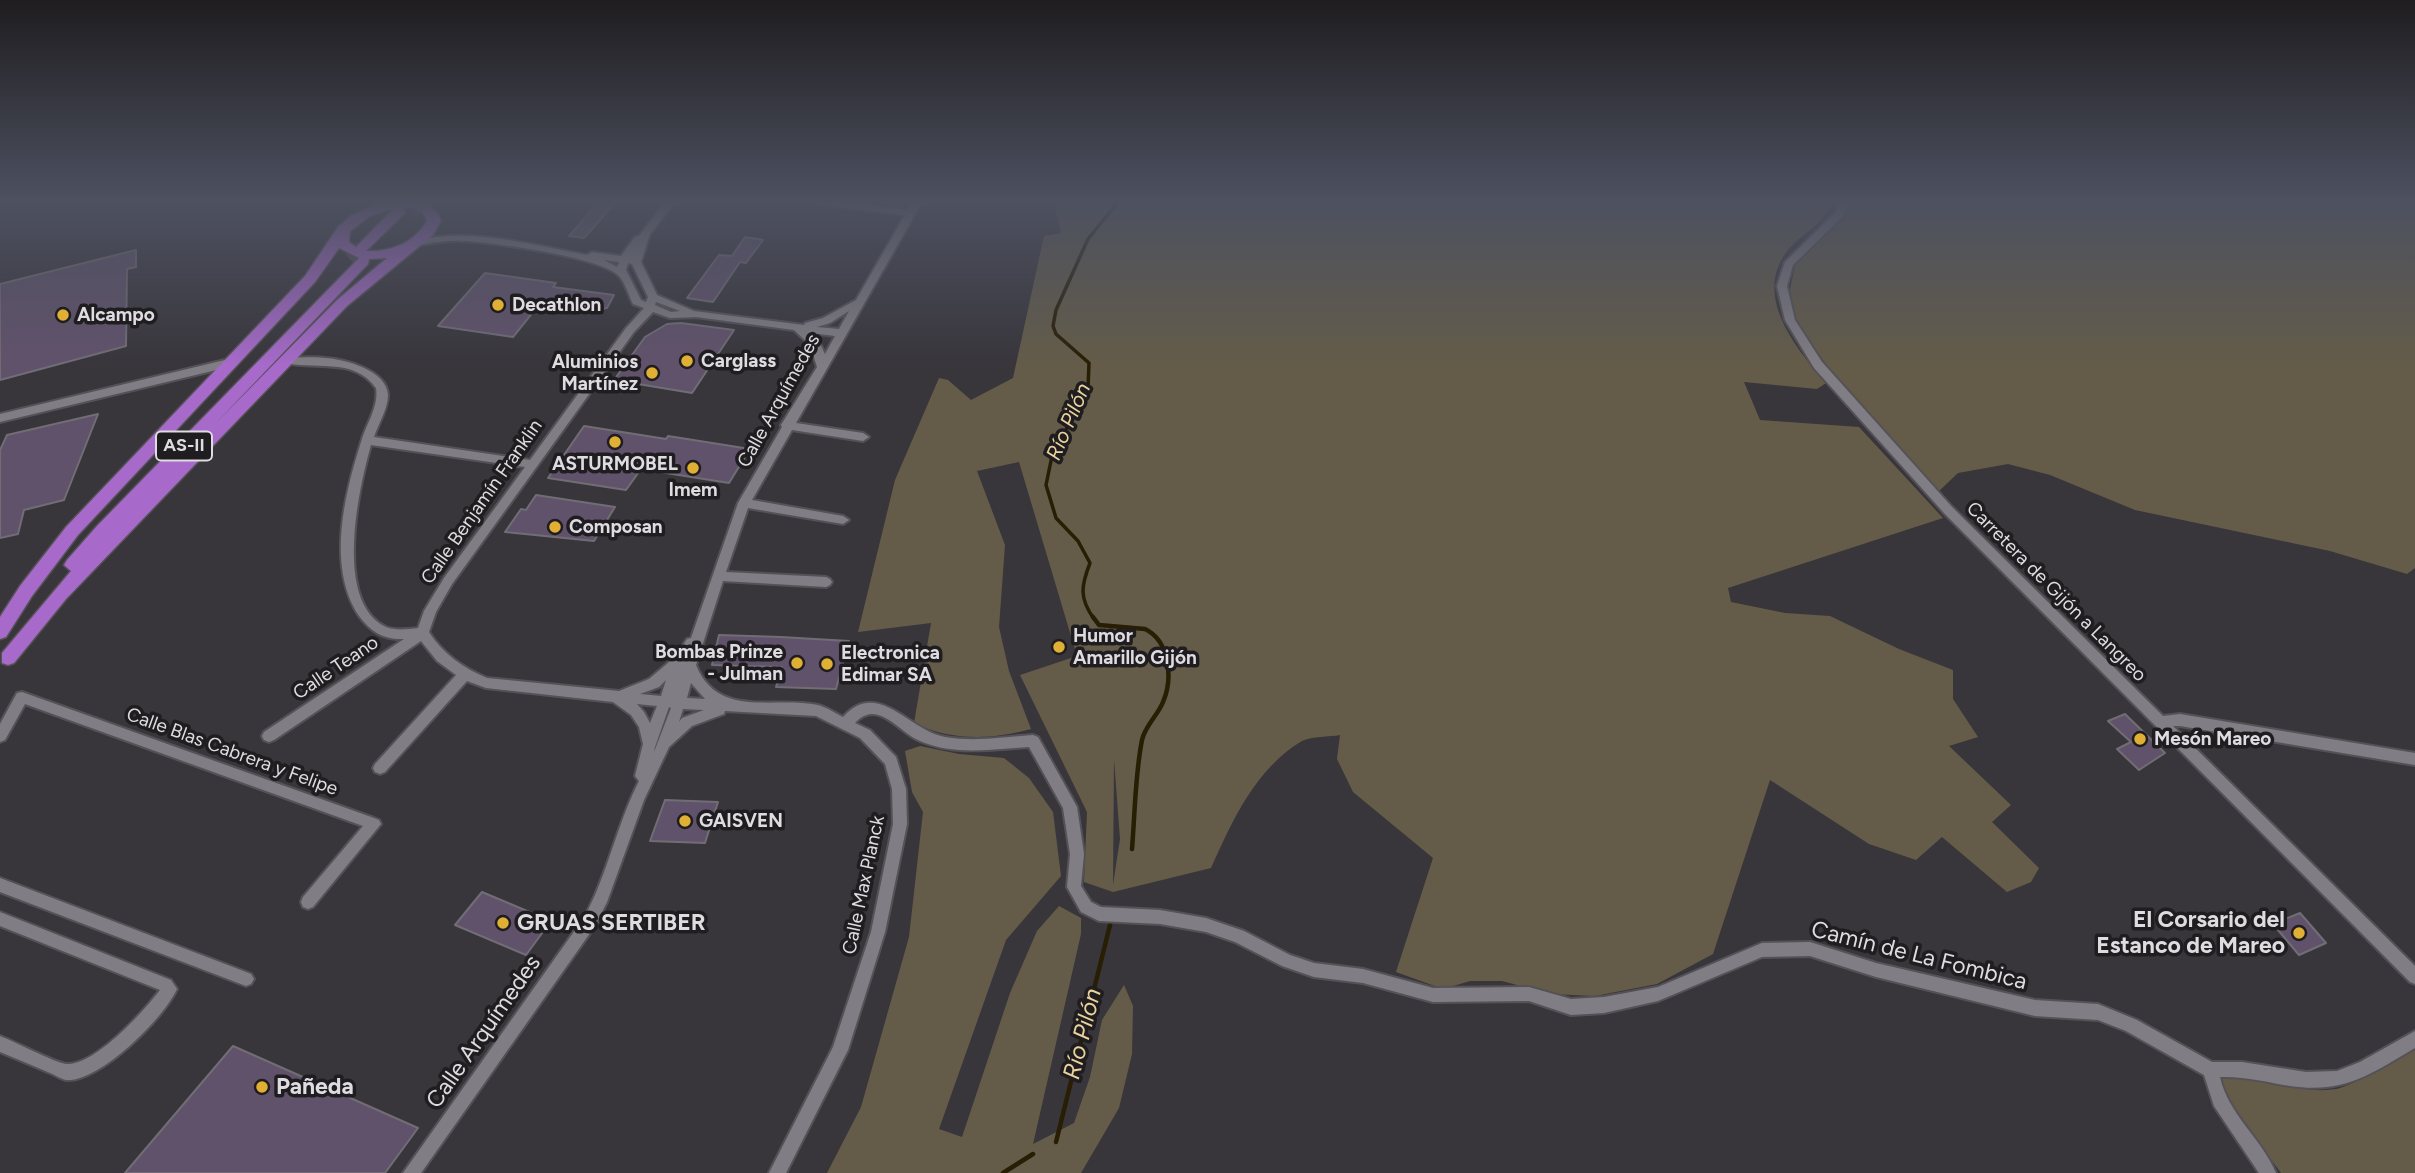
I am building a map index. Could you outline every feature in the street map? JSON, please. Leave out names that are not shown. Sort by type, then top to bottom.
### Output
[{"type":"highway","points":[[0,634],[26,591],[72,531],[310,279],[326,257]]},
{"type":"highway","name":"AS-II","points":[[0,634],[87,530],[360,257]]},
{"type":"highway","name":"AS-II","points":[[4,665],[16,641],[56,586],[103,530],[360,257]]},
{"type":"highway","points":[[4,665],[61,594],[286,360],[342,303],[398,257]]},
{"type":"street","points":[[597,257],[633,258]]},
{"type":"street","points":[[597,257],[622,273],[637,302],[651,302],[696,314]]},
{"type":"street","name":"Calle Arquímedes","points":[[685,663],[744,503],[885,257]]},
{"type":"street","name":"Carretera de Gijón a Langreo","points":[[1796,257],[1788,264],[1782,286],[1790,320],[1818,365],[1948,510],[2415,977]]},
{"type":"street","points":[[622,273],[633,258]]},
{"type":"street","points":[[633,258],[651,302],[670,315]]},
{"type":"street","points":[[791,326],[826,321],[861,299]]},
{"type":"street","name":"Calle Benjamín Franklin","points":[[633,326],[637,302]]},
{"type":"street","name":"Calle Benjamín Franklin","points":[[424,632],[430,611],[448,581],[651,302]]},
{"type":"street","points":[[633,326],[670,315],[696,314],[840,333]]},
{"type":"street","points":[[791,326],[813,339],[820,351],[822,366]]},
{"type":"street","points":[[286,360],[309,363],[323,361],[357,370],[376,379],[382,396],[368,440],[348,529],[352,595],[373,626],[394,635],[424,632],[437,654],[464,675],[486,683],[673,703]]},
{"type":"street","points":[[0,418],[229,363]]},
{"type":"street","points":[[787,425],[863,437]]},
{"type":"street","points":[[368,440],[532,464]]},
{"type":"street","points":[[744,503],[843,520]]},
{"type":"street","points":[[718,576],[826,582]]},
{"type":"street","name":"Calle Arquímedes","points":[[637,799],[673,703],[673,694],[690,644],[699,631]]},
{"type":"street","name":"Calle Teano","points":[[270,736],[424,632]]},
{"type":"street","name":"Calle Arquímedes","points":[[411,1173],[590,921],[600,902],[673,703],[690,644]]},
{"type":"street","points":[[612,696],[654,683],[685,663]]},
{"type":"street","name":"Calle Max Planck","points":[[685,663],[698,684],[717,701],[733,707]]},
{"type":"street","points":[[380,768],[464,675]]},
{"type":"street","points":[[612,696],[638,711],[654,749]]},
{"type":"street","name":"Calle Blas Cabrera y Felipe","points":[[0,736],[22,697],[374,824],[308,902]]},
{"type":"street","name":"Calle Max Planck","points":[[673,703],[818,711],[865,734],[891,761],[899,789],[900,824],[878,932],[840,1050],[777,1173]]},
{"type":"street","name":"Calle Max Planck","points":[[654,749],[687,722],[707,713],[733,707]]},
{"type":"street","name":"Camín de La Fombica","points":[[846,723],[857,711],[868,707],[879,709],[925,737],[940,741],[1032,741],[1070,807],[1077,854],[1074,887],[1086,907],[1099,914],[1160,917],[1206,925],[1240,936],[1287,961],[1314,970],[1384,981],[1433,995],[1529,994],[1542,1000],[1582,1006],[1631,1001],[1658,994],[1762,950],[1810,949],[1877,970],[2035,1008],[2098,1012],[2131,1025],[2211,1070]]},
{"type":"street","points":[[2159,722],[2180,720],[2415,759]]},
{"type":"street","name":"Calle Arquímedes","points":[[649,771],[654,749]]},
{"type":"street","points":[[0,885],[246,979]]},
{"type":"street","points":[[0,919],[166,985],[169,989],[165,997],[125,1041],[90,1064],[73,1071],[66,1072],[0,1044]]},
{"type":"street","points":[[2268,1173],[2225,1112],[2213,1090],[2211,1070],[2230,1067],[2308,1079],[2339,1079],[2415,1040]]},
{"type":"shaded area","points":[[1039,257],[1784,257],[1777,271],[1774,288],[1777,306],[1793,340],[1826,383],[1817,389],[1744,382],[1760,420],[1859,427],[1943,518],[1728,588],[1731,602],[1785,613],[1830,616],[1899,649],[1953,670],[1953,699],[1978,737],[1949,746],[2011,805],[1992,822],[2039,868],[2031,882],[2007,892],[1942,837],[1916,860],[1869,844],[1770,780],[1713,954],[1657,984],[1595,996],[1551,994],[1502,981],[1470,981],[1443,989],[1396,972],[1433,858],[1353,792],[1337,759],[1340,735],[1302,741],[1271,766],[1237,814],[1211,868],[1113,892],[1084,882],[1087,812],[1020,675],[1077,656],[1019,462],[977,471],[1005,545],[999,627],[1009,671],[1031,729],[971,737],[942,733],[914,723],[931,623],[858,632],[895,480],[939,378],[948,380],[971,400],[1013,378]],"holes":[[[1114,759],[1120,839],[1113,885]]]},
{"type":"shaded area","points":[[1803,257],[2415,257],[2415,568],[2407,574],[2330,551],[2135,510],[2050,475],[2008,464],[1958,473],[1938,492],[1830,370],[1796,321],[1790,290],[1795,265]]},
{"type":"shaded area","points":[[920,746],[959,754],[1004,758],[1029,778],[1053,812],[1061,876],[1006,940],[939,1129],[962,1137],[1010,993],[1037,931],[1059,906],[1081,918],[1081,934],[1033,1144],[1074,1123],[1090,1077],[1102,1020],[1124,985],[1133,1006],[1132,1054],[1119,1108],[1081,1173],[827,1173],[861,1107],[909,937],[923,812],[912,792],[905,751]]},
{"type":"shaded area","points":[[2415,1050],[2415,1173],[2281,1173],[2231,1106],[2221,1077],[2307,1089],[2336,1089]]},
{"type":"building","name":"Alcampo","points":[[109,257],[136,257],[136,267],[127,269],[126,346],[0,380],[0,284]]},
{"type":"building","points":[[718,257],[751,257],[746,263],[740,262],[713,302],[687,298]]},
{"type":"building","name":"Decathlon","points":[[485,273],[556,283],[553,287],[614,295],[607,308],[602,309],[542,301],[513,337],[438,326]]},
{"type":"building","name":"Carglass","points":[[681,323],[734,330],[692,393],[614,380],[645,337],[667,324]]},
{"type":"building","points":[[98,414],[64,500],[24,510],[18,534],[0,538],[0,450],[7,435]]},
{"type":"building","points":[[584,426],[750,449],[729,483],[641,469],[626,490],[548,478]]},
{"type":"building","name":"Composan","points":[[536,495],[615,507],[594,541],[505,532],[521,509],[526,510]]},
{"type":"building","points":[[719,635],[849,641],[836,689],[776,687],[782,667],[712,665]]},
{"type":"building","name":"Mesón Mareo","points":[[2125,714],[2165,753],[2139,770],[2117,749],[2131,742],[2108,721]]},
{"type":"building","name":"GAISVEN","points":[[665,800],[718,802],[705,843],[650,841]]},
{"type":"building","name":"GRUAS SERTIBER","points":[[482,892],[551,921],[526,955],[455,925]]},
{"type":"building","name":"El Corsario del Estanco de Mareo","points":[[2300,913],[2326,943],[2299,955],[2273,924]]},
{"type":"building","name":"Pañeda","points":[[233,1046],[418,1128],[385,1173],[125,1173]]},
{"type":"waterway","name":"Río Pilón","points":[[1080,257],[1056,310],[1053,326],[1056,334],[1089,363],[1088,388],[1052,456],[1046,485],[1056,518],[1078,541],[1090,563],[1083,592],[1086,605],[1094,619]]},
{"type":"waterway","name":"Río Pilón","points":[[1093,617],[1099,625],[1145,629],[1160,642],[1167,661],[1166,693],[1142,740],[1132,849]]},
{"type":"waterway","name":"Río Pilón","points":[[1056,1142],[1110,925]]},
{"type":"waterway","name":"Río Pilón","points":[[1003,1173],[1033,1154]]},
{"type":"place","name":"Decathlon","points":[[498,305]]},
{"type":"place","name":"Alcampo","points":[[63,315]]},
{"type":"place","name":"Carglass","points":[[687,361]]},
{"type":"place","name":"Aluminios Martínez","points":[[652,373]]},
{"type":"place","name":"ASTURMOBEL","points":[[615,442]]},
{"type":"place","name":"Imem","points":[[693,468]]},
{"type":"place","name":"Composan","points":[[555,527]]},
{"type":"place","name":"Humor Amarillo Gijón","points":[[1059,647]]},
{"type":"place","name":"Bombas Prinze - Julman","points":[[797,663]]},
{"type":"place","name":"Electronica Edimar SA","points":[[827,664]]},
{"type":"place","name":"Mesón Mareo","points":[[2140,739]]},
{"type":"place","name":"GAISVEN","points":[[685,821]]},
{"type":"place","name":"GRUAS SERTIBER","points":[[503,923]]},
{"type":"place","name":"El Corsario del Estanco de Mareo","points":[[2299,933]]},
{"type":"place","name":"Pañeda","points":[[262,1087]]}]
